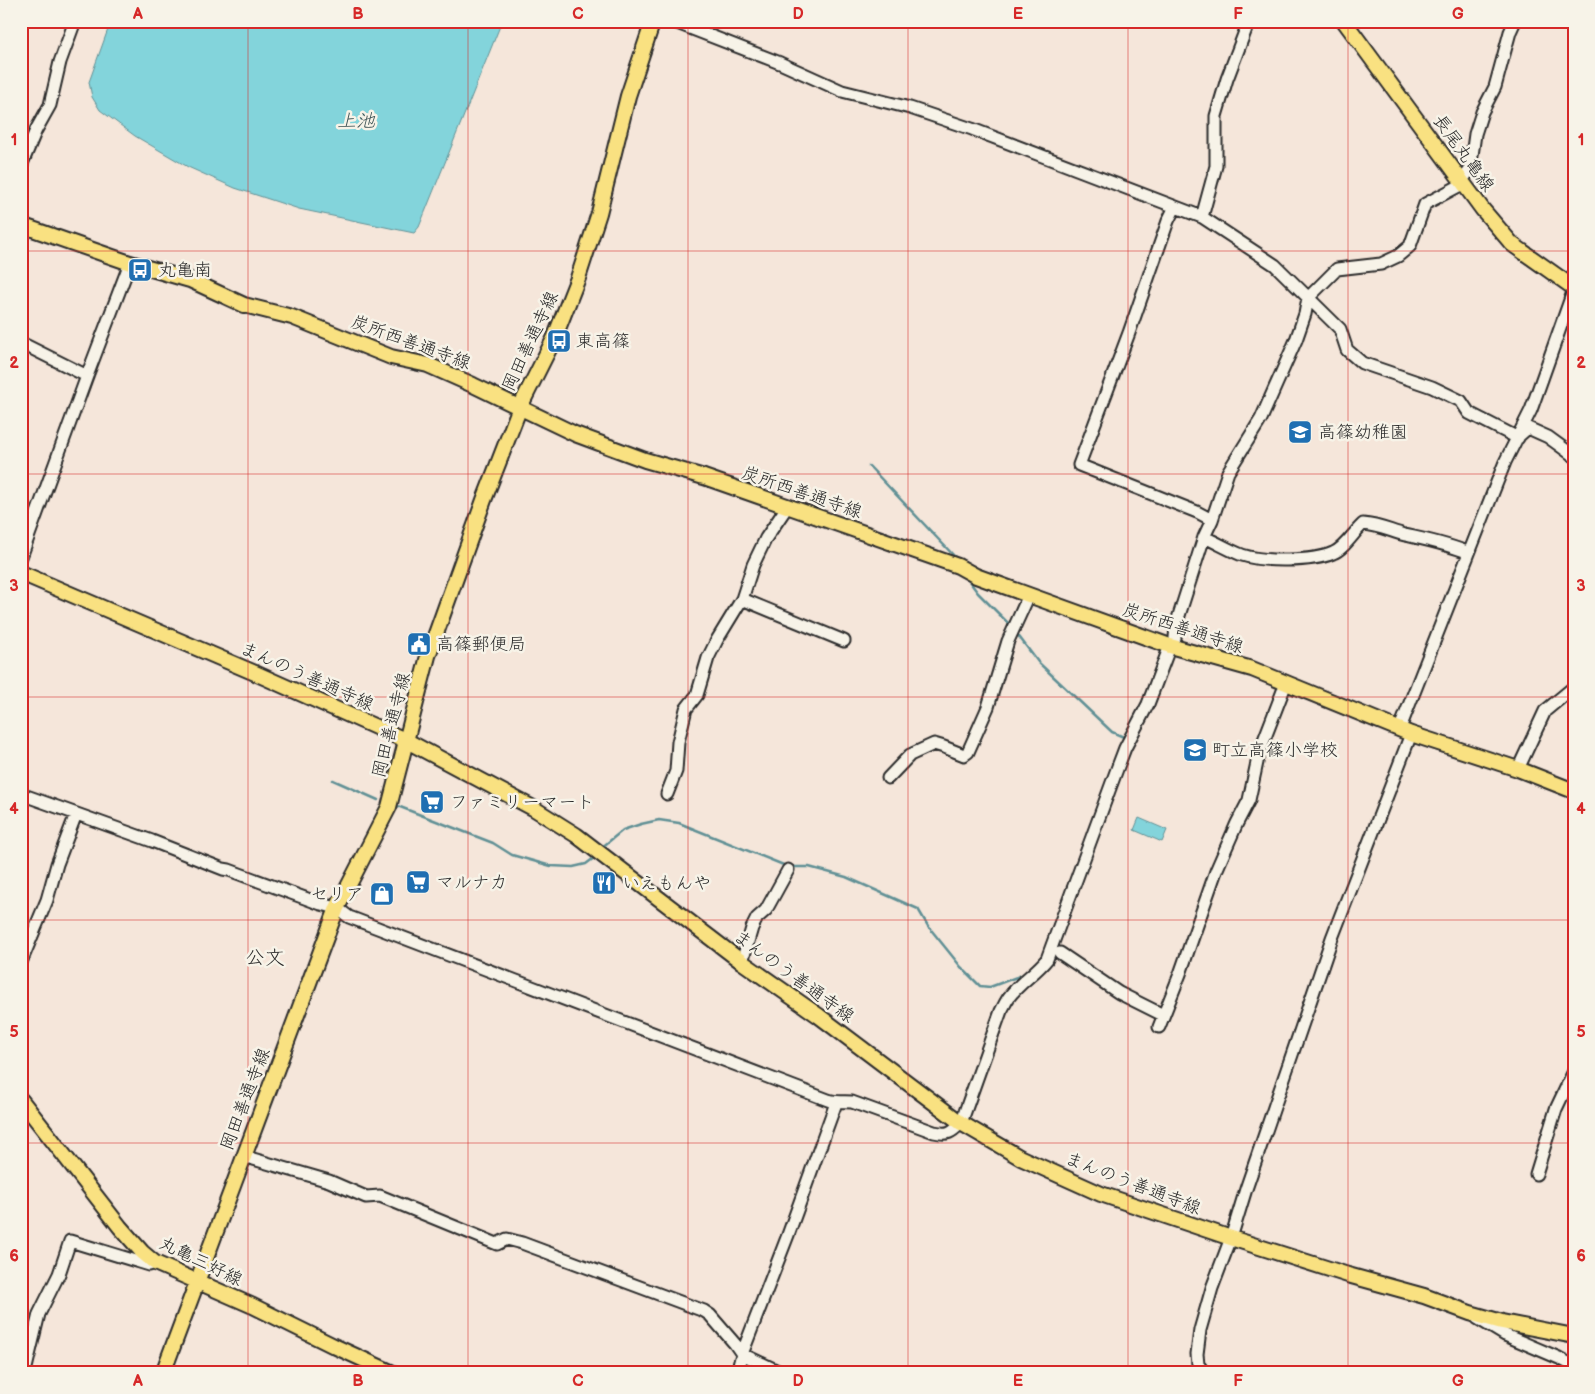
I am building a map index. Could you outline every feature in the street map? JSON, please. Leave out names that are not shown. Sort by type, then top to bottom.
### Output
[{"type":"main road","name":"岡田善通寺線","points":[[163,1373],[336,908],[389,807],[428,656],[484,500],[520,408],[554,339],[578,278],[599,213],[628,96],[653,21]]},
{"type":"main road","name":"長尾丸亀線","points":[[1344,21],[1483,210],[1512,244],[1574,288]]},
{"type":"main road","name":"炭所西善通寺線","points":[[21,225],[130,263],[190,280],[244,305],[292,317],[391,357],[428,365],[575,434],[636,457],[704,478],[958,566],[976,576],[1252,669],[1574,791]]},
{"type":"main road","name":"まんのう善通寺線","points":[[21,573],[407,741],[494,786],[576,834],[742,962],[819,1016],[961,1123],[1021,1158],[1101,1194],[1231,1238],[1348,1275],[1424,1296],[1470,1313],[1502,1322],[1574,1336]]},
{"type":"main road","name":"丸亀三好線","points":[[21,1100],[120,1227],[142,1252],[155,1263],[253,1306],[393,1373]]},
{"type":"street","points":[[21,166],[36,130],[50,105],[60,62],[75,21]]},
{"type":"street","points":[[672,21],[780,63],[842,91],[910,108],[972,129],[1202,217],[1275,265],[1340,329],[1347,350],[1362,363],[1432,387],[1461,401],[1469,414],[1518,438]]},
{"type":"street","points":[[1202,217],[1216,166],[1216,116],[1227,79],[1249,21]]},
{"type":"street","points":[[21,794],[223,869],[336,908],[349,917],[836,1103],[852,1102],[934,1132],[942,1134],[952,1132],[961,1123],[1001,1011],[1009,997],[1047,959],[1122,754],[1148,704],[1172,642],[1204,537],[1212,520],[1228,472],[1262,419],[1296,340],[1305,314],[1308,298],[1337,269],[1381,264],[1398,256],[1410,246],[1425,204],[1457,187],[1462,182],[1470,170],[1475,134],[1482,112],[1495,87],[1510,32],[1515,21]]},
{"type":"street","points":[[1175,207],[1168,221],[1129,333],[1079,465],[1197,512],[1212,520]]},
{"type":"street","points":[[21,557],[130,263]]},
{"type":"street","points":[[1204,1373],[1198,1364],[1197,1354],[1200,1330],[1212,1288],[1231,1238],[1332,938],[1469,553],[1505,462],[1531,410],[1574,288]]},
{"type":"street","points":[[21,343],[87,376]]},
{"type":"street","points":[[1518,438],[1528,428],[1548,437],[1574,456]]},
{"type":"street","points":[[668,794],[676,771],[678,742],[686,710],[697,695],[708,658],[716,640],[742,598],[753,565],[766,538],[787,507]]},
{"type":"street","points":[[1204,537],[1242,555],[1254,558],[1309,559],[1334,553],[1363,524],[1376,525],[1402,534],[1447,544],[1469,553]]},
{"type":"street","points":[[888,778],[910,755],[934,744],[944,746],[964,755],[968,752],[988,707],[1008,641],[1030,594]]},
{"type":"street","points":[[742,598],[844,641]]},
{"type":"street","points":[[1159,1027],[1180,974],[1216,871],[1249,800],[1259,753],[1286,683]]},
{"type":"street","points":[[1518,769],[1545,711],[1574,687]]},
{"type":"street","points":[[21,962],[47,900],[57,864],[76,814]]},
{"type":"street","points":[[742,962],[756,918],[766,910],[788,870]]},
{"type":"street","points":[[1060,953],[1119,993],[1163,1015]]},
{"type":"street","points":[[1536,1174],[1556,1109],[1574,1071]]},
{"type":"street","points":[[737,1373],[742,1354],[836,1103]]},
{"type":"street","points":[[243,1156],[329,1181],[366,1198],[380,1196],[497,1244],[507,1239],[522,1243],[695,1308],[710,1315],[742,1354],[782,1373]]},
{"type":"street","points":[[21,1371],[26,1368],[39,1314],[59,1274],[70,1242],[149,1265],[155,1263]]},
{"type":"street","points":[[1470,1313],[1505,1335],[1574,1366]]},
{"type":"water","name":"上池","points":[[111,21],[502,21],[419,227],[414,233],[299,209],[235,188],[188,167],[135,136],[100,110],[92,97],[89,82]]},
{"type":"water","points":[[1139,818],[1167,830],[1162,842],[1134,830]]},
{"type":"waterway","points":[[869,466],[957,559]]},
{"type":"waterway","points":[[969,581],[978,593],[1009,624]]},
{"type":"waterway","points":[[1017,634],[1038,662],[1112,732],[1126,738]]},
{"type":"waterway","points":[[333,780],[378,800]]},
{"type":"waterway","points":[[395,805],[493,843],[512,855],[551,866],[573,867],[586,864],[594,858]]},
{"type":"waterway","points":[[601,848],[623,830],[659,820],[679,823],[786,866]]},
{"type":"waterway","points":[[791,867],[809,867],[846,877],[918,909],[928,926],[961,967],[980,986],[990,987],[1022,975]]},
{"type":"place","name":"丸亀南","points":[[140,270]]},
{"type":"place","name":"東高篠","points":[[559,341]]},
{"type":"place","name":"高篠幼稚園","points":[[1300,432]]},
{"type":"place","name":"高篠郵便局","points":[[419,644]]},
{"type":"place","name":"町立高篠小学校","points":[[1195,750]]},
{"type":"place","name":"ファミリーマート","points":[[432,802]]},
{"type":"place","name":"マルナカ","points":[[418,882]]},
{"type":"place","name":"いえもんや","points":[[604,883]]},
{"type":"place","name":"セリア","points":[[382,894]]},
{"type":"district","name":"公文","points":[[265,957]]}]
